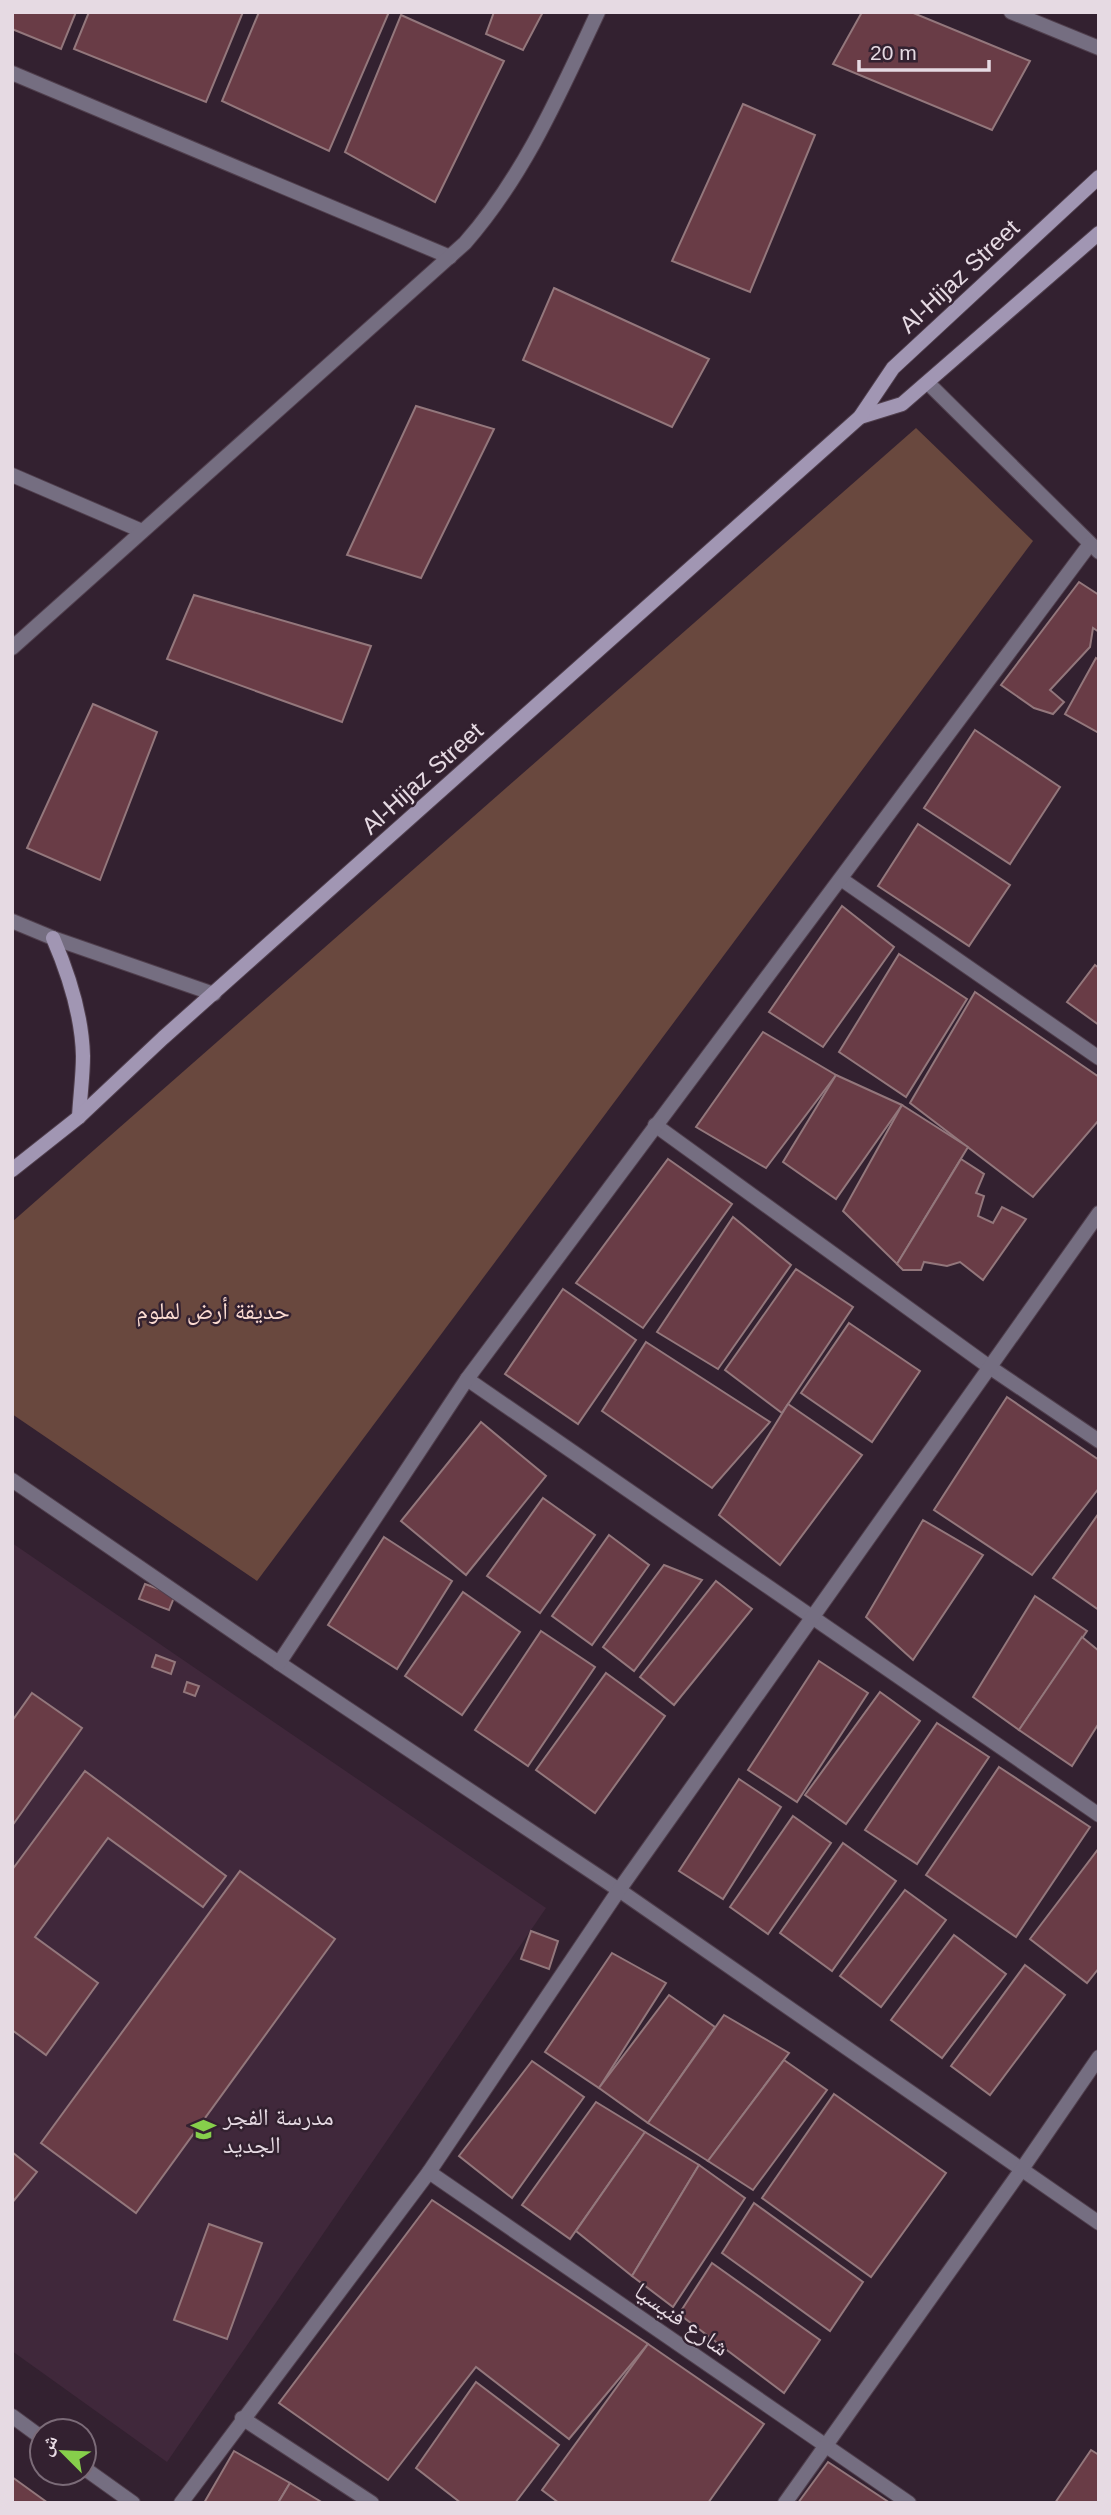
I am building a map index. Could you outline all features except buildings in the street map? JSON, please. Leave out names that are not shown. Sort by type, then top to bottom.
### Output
[{"type":"main road","name":"Al-Hijaz Street","points":[[12,1170],[79,1117],[860,417],[893,368],[1099,177]]},
{"type":"main road","name":"Al-Hijaz Street","points":[[860,417],[902,404],[1099,233]]},
{"type":"main road","points":[[53,938],[68,975],[79,1018],[83,1055],[79,1117]]},
{"type":"street","points":[[12,648],[450,257],[485,222],[527,158],[598,12]]},
{"type":"street","points":[[1011,12],[1099,48]]},
{"type":"street","points":[[12,73],[450,257]]},
{"type":"street","points":[[279,1663],[467,1380],[654,1125],[1094,548],[928,383]]},
{"type":"street","points":[[12,475],[142,531]]},
{"type":"street","points":[[841,879],[1099,1058]]},
{"type":"street","points":[[12,921],[214,994]]},
{"type":"street","points":[[654,1125],[988,1366],[1099,1441]]},
{"type":"street","points":[[181,2503],[429,2172],[620,1890],[988,1366],[1099,1213]]},
{"type":"street","points":[[467,1380],[1099,1815]]},
{"type":"street","points":[[12,1480],[279,1663],[620,1890],[1099,2223]]},
{"type":"street","points":[[785,2503],[1099,2057]]},
{"type":"street","name":"شارع فنيسيا","points":[[429,2172],[909,2503]]},
{"type":"street","points":[[12,2416],[28,2428]]},
{"type":"street","points":[[243,2418],[372,2503]]},
{"type":"street","points":[[98,2478],[133,2503]]},
{"type":"shaded area","name":"مدرسة الفجر الجديد","points":[[12,1543],[546,1908],[167,2462],[12,2351]]},
{"type":"green space","name":"حديقة أرض لملوم","points":[[916,428],[1033,541],[257,1581],[12,1414],[12,1222]]},
{"type":"place","name":"مدرسة الفجر الجديد","points":[[203,2130]]}]
